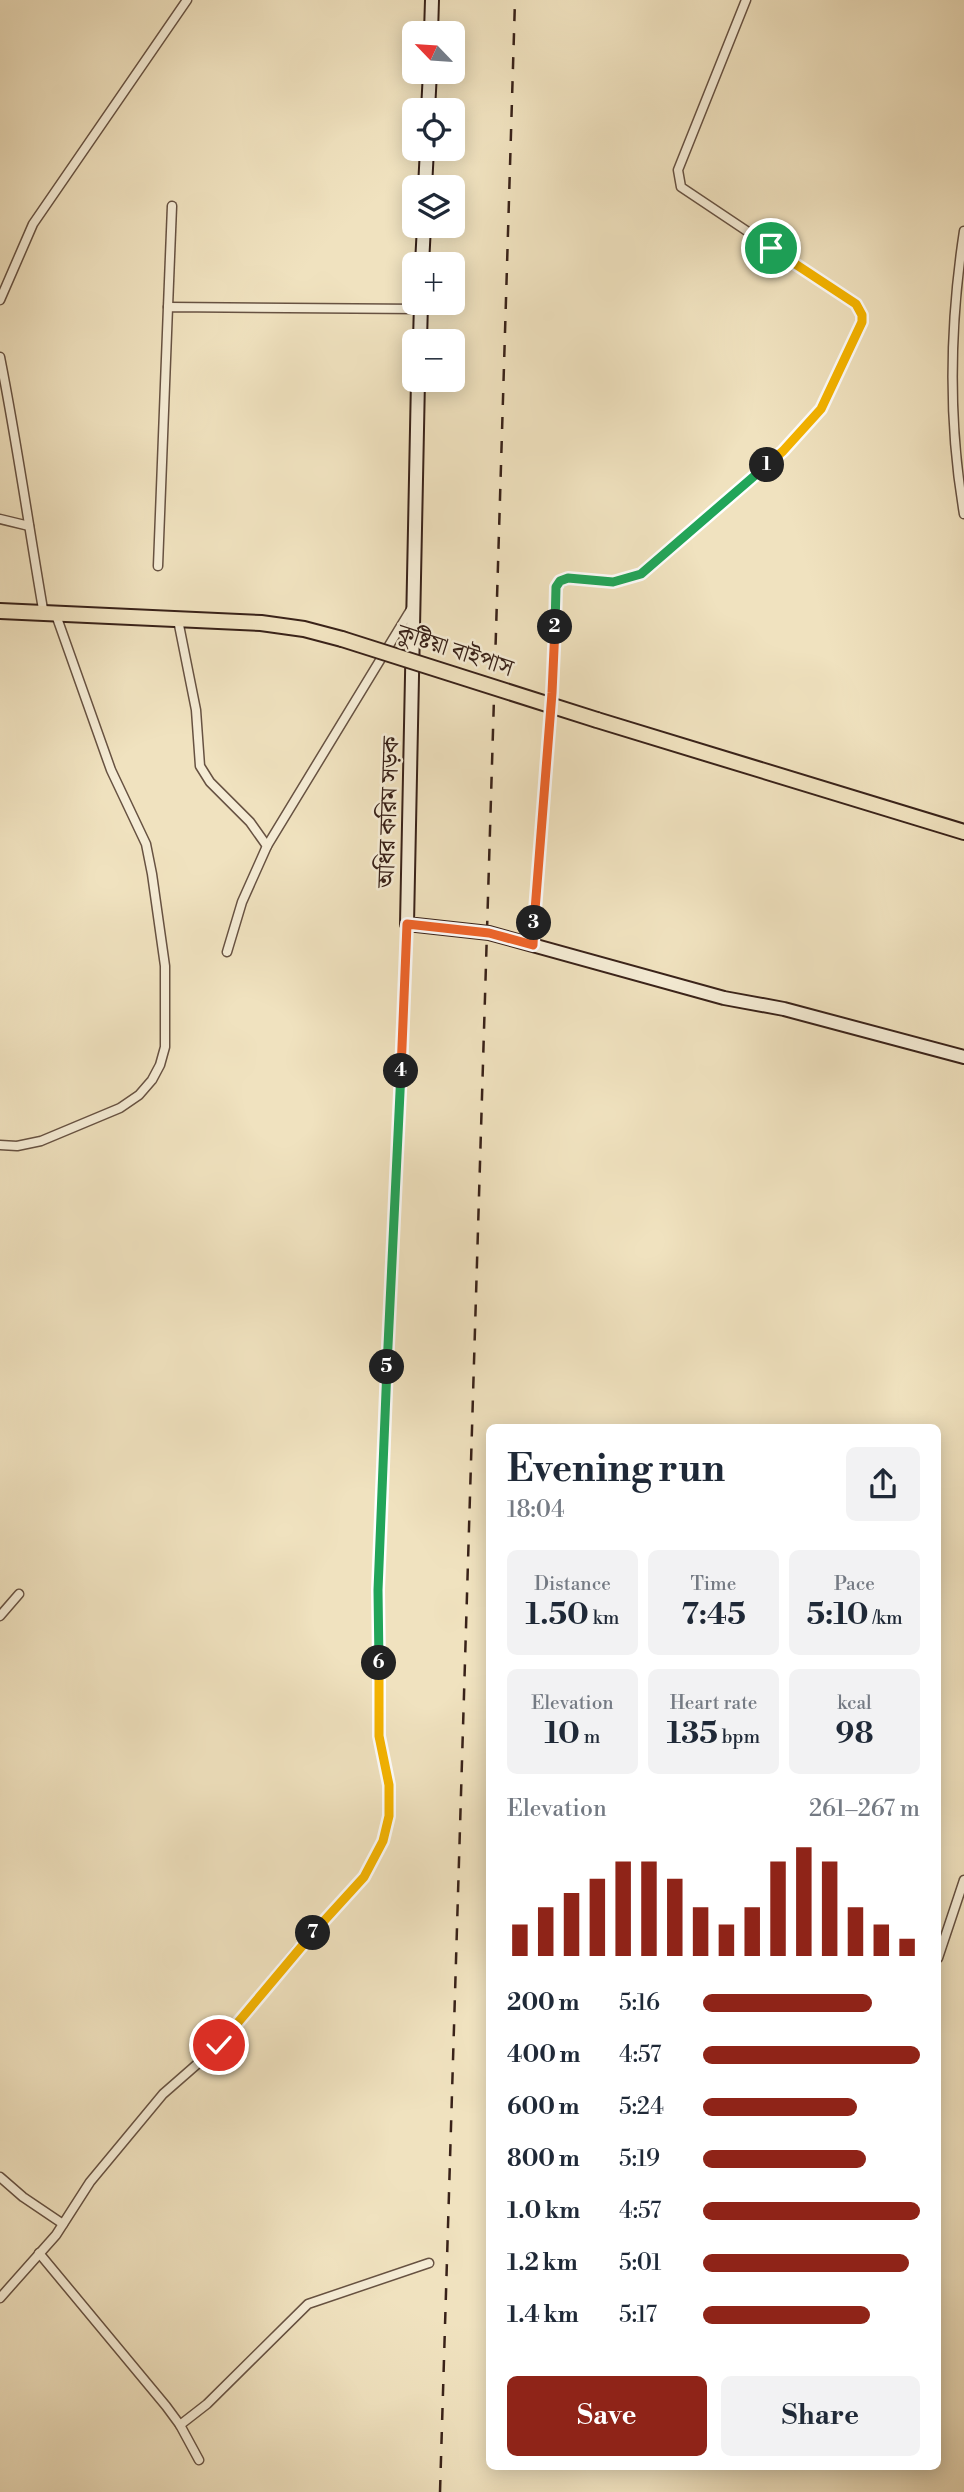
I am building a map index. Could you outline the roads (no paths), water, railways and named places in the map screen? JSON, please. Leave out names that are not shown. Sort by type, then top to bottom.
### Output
[{"type":"highway","name":"কুষ্টিয়া বাইপাস","points":[[0,611],[261,623],[304,629],[964,832]]},
{"type":"main road","points":[[431,21],[432,0]]},
{"type":"main road","name":"অধির করিম সড়ক","points":[[418,392],[407,924],[489,933],[724,998],[784,1009],[964,1057]]},
{"type":"street","points":[[0,300],[33,224],[187,0]]},
{"type":"street","points":[[533,945],[552,693],[556,587],[560,581],[568,578],[613,582],[641,574],[763,469],[821,409],[862,322],[862,315],[856,304],[681,187],[678,170],[746,0]]},
{"type":"street","points":[[158,566],[172,206]]},
{"type":"street","points":[[964,231],[959,268],[953,398],[959,486],[964,514]]},
{"type":"street","points":[[168,307],[402,306]]},
{"type":"street","points":[[0,356],[21,464],[29,526],[50,615],[111,770],[146,844],[165,966],[165,1047],[152,1080],[139,1095],[120,1108],[41,1141],[17,1146],[0,1145]]},
{"type":"street","points":[[0,519],[29,526]]},
{"type":"street","points":[[227,952],[243,902],[267,846],[414,604]]},
{"type":"street","points":[[178,620],[196,710],[200,766],[210,782],[250,822],[267,846]]},
{"type":"street","points":[[0,2298],[40,2253],[99,2171],[163,2094],[219,2045],[297,1950],[364,1877],[383,1841],[389,1816],[389,1785],[379,1736],[378,1590],[407,924]]},
{"type":"street","points":[[0,1616],[19,1594]]},
{"type":"street","points":[[941,1949],[964,1880]]},
{"type":"street","points":[[0,2177],[23,2197],[63,2224]]},
{"type":"street","points":[[40,2253],[180,2425],[199,2460]]},
{"type":"street","points":[[180,2425],[207,2404],[308,2304],[429,2263]]},
{"type":"railway","points":[[440,2492],[515,0]]}]
